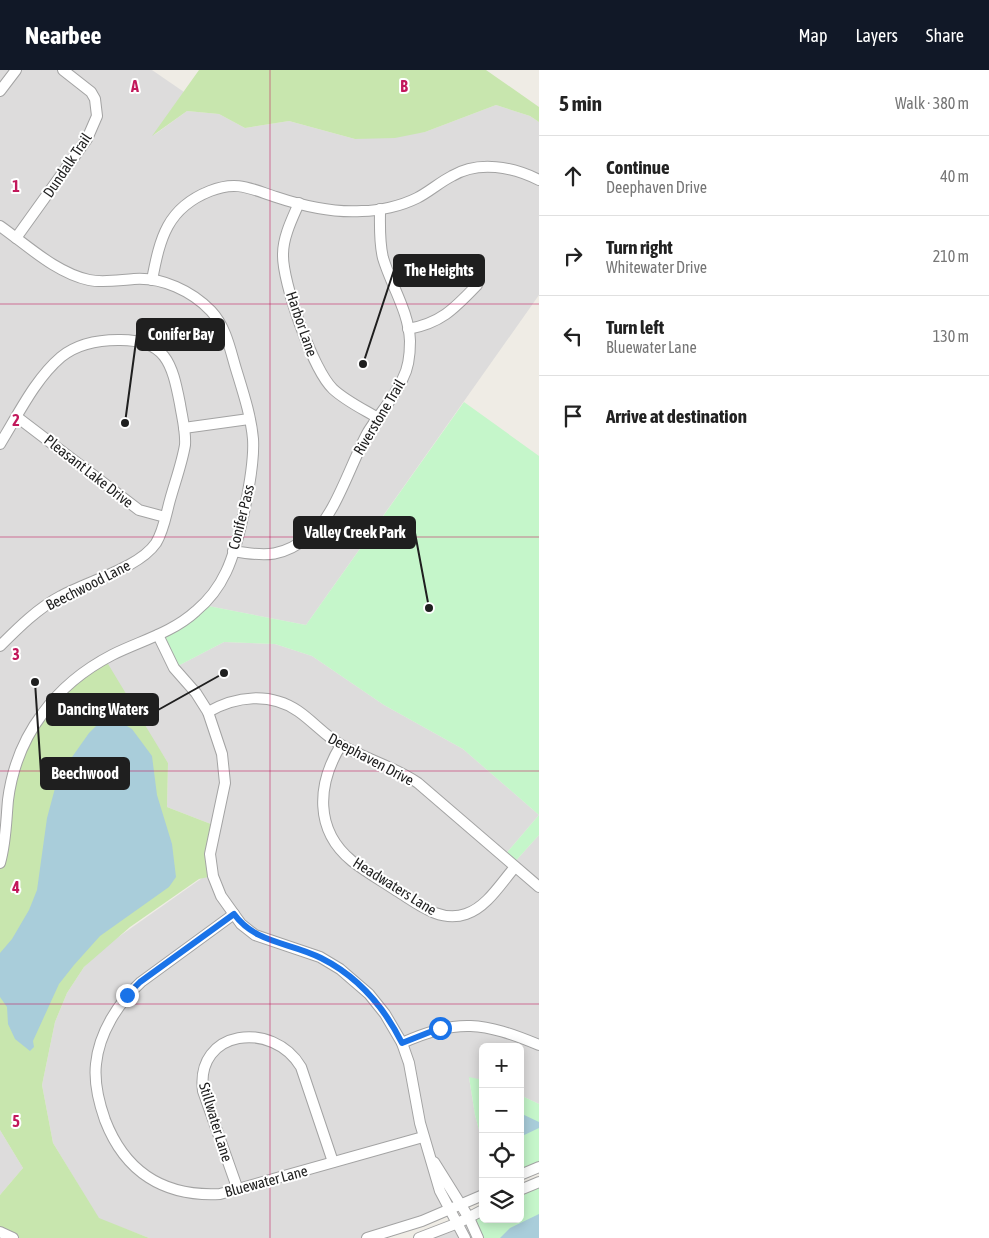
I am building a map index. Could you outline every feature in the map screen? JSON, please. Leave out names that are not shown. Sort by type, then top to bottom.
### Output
[{"type":"street","points":[[0,91],[16,70]]},
{"type":"street","name":"Dundalk Trail","points":[[16,238],[87,139],[97,116],[95,99],[91,92],[63,70]]},
{"type":"street","points":[[152,280],[162,235],[174,216],[191,200],[226,186],[243,186],[299,203],[344,211],[380,209],[417,198],[454,174],[472,169],[495,166],[510,169],[539,180]]},
{"type":"street","name":"Harbor Lane","points":[[299,203],[284,242],[283,255],[285,275],[309,347],[318,370],[332,388],[350,402],[378,418]]},
{"type":"street","name":"Riverstone Trail","points":[[233,551],[262,556],[276,554],[293,547],[313,534],[323,521],[354,458],[404,377],[409,360],[407,320],[382,255],[380,209]]},
{"type":"street","name":"Conifer Pass","points":[[0,226],[51,263],[89,280],[162,281],[179,288],[211,312],[225,331],[249,418],[253,440],[252,472],[233,551],[223,578],[205,602],[183,622],[112,655],[92,667],[65,688],[42,714],[27,739],[15,767],[0,863]]},
{"type":"street","points":[[408,329],[427,326],[441,319],[477,285]]},
{"type":"street","name":"Beechwood Lane","points":[[0,444],[49,370],[62,357],[77,348],[99,340],[122,340],[156,347],[170,362],[184,428],[182,458],[159,537],[143,557],[59,596],[29,619],[0,646]]},
{"type":"street","name":"Pleasant Lake Drive","points":[[17,417],[139,510],[165,517]]},
{"type":"street","points":[[184,428],[249,418]]},
{"type":"street","points":[[158,635],[174,668],[196,693],[208,712],[222,754],[224,783],[210,854],[213,876],[221,896],[241,924],[256,935],[320,957],[340,969],[376,1002],[402,1043],[411,1070],[424,1137],[440,1191],[465,1238]]},
{"type":"street","name":"Deephaven Drive","points":[[208,712],[222,704],[239,699],[258,698],[281,702],[298,712],[341,745],[410,778],[539,887]]},
{"type":"street","name":"Headwaters Lane","points":[[341,745],[325,778],[322,807],[328,831],[339,848],[353,862],[429,911],[447,916],[465,915],[480,907],[515,867]]},
{"type":"street","name":"Bluewater Lane","points":[[234,914],[140,982],[127,995],[114,1013],[103,1038],[96,1063],[97,1090],[111,1134],[130,1163],[157,1183],[179,1191],[208,1194],[238,1190],[424,1137]]},
{"type":"street","points":[[402,1043],[440,1028],[474,1025],[506,1031],[539,1045]]},
{"type":"street","name":"Stillwater Lane","points":[[238,1190],[203,1091],[202,1079],[202,1069],[209,1056],[215,1049],[228,1041],[257,1037],[269,1039],[279,1043],[295,1057],[301,1067],[333,1162]]},
{"type":"street","points":[[432,1159],[443,1172],[478,1238]]},
{"type":"street","points":[[524,1173],[539,1167]]},
{"type":"street","points":[[524,1188],[539,1182]]},
{"type":"street","points":[[367,1238],[450,1210],[479,1196]]},
{"type":"street","points":[[419,1238],[458,1223],[479,1212]]},
{"type":"street","points":[[0,1232],[13,1238]]},
{"type":"shaded area","points":[[0,70],[152,70],[184,92],[154,135],[187,111],[219,114],[245,128],[289,121],[355,139],[425,132],[496,105],[530,116],[539,122],[539,295],[306,625],[203,605],[174,668],[224,642],[275,644],[312,656],[384,705],[463,749],[539,815],[503,857],[512,865],[539,835],[539,1104],[524,1097],[524,1043],[479,1043],[479,1079],[469,1078],[479,1130],[479,1197],[461,1205],[433,1160],[450,1210],[367,1238],[149,1238],[99,1219],[53,1143],[42,1085],[55,1022],[67,993],[84,967],[107,945],[205,876],[216,826],[167,807],[168,763],[130,704],[0,863]]},
{"type":"shaded area","points":[[0,1130],[23,1168],[0,1195]]},
{"type":"shaded area","points":[[469,1218],[478,1238],[419,1238]]},
{"type":"green space","points":[[199,70],[486,70],[539,107],[539,122],[530,116],[496,105],[425,132],[395,138],[355,139],[289,121],[245,128],[219,114],[187,111],[152,136]]},
{"type":"green space","points":[[464,402],[539,456],[539,815],[463,749],[384,705],[312,656],[275,644],[224,642],[174,668],[158,635],[203,605],[306,625]]},
{"type":"green space","points":[[105,659],[168,763],[167,807],[216,826],[213,876],[199,879],[130,927],[84,967],[67,993],[55,1022],[42,1085],[53,1143],[99,1218],[149,1238],[13,1238],[0,1232],[0,1195],[23,1168],[0,1130],[0,863],[11,782],[42,713]]},
{"type":"green space","points":[[539,815],[539,835],[512,865],[503,857]]},
{"type":"green space","points":[[469,1077],[479,1079],[479,1130]]},
{"type":"green space","points":[[524,1097],[539,1104],[539,1167],[524,1173]]},
{"type":"green space","points":[[539,1182],[539,1238],[478,1238],[469,1218],[479,1212],[479,1223],[524,1223],[524,1188]]},
{"type":"water","points":[[106,720],[117,720],[132,729],[152,756],[157,795],[172,844],[176,877],[169,887],[100,936],[74,965],[59,984],[33,1041],[34,1047],[30,1051],[15,1039],[8,1024],[7,1007],[0,997],[0,953],[12,939],[29,910],[37,890],[47,818],[58,777],[89,733],[99,723]]},
{"type":"water","points":[[524,1115],[539,1122],[539,1128],[524,1135]]},
{"type":"water","points":[[539,1214],[539,1238],[500,1238],[510,1228],[524,1223],[524,1221]]},
{"type":"place","name":"The Heights","points":[[363,364]]},
{"type":"place","name":"Conifer Bay","points":[[125,423]]},
{"type":"place","name":"Valley Creek Park","points":[[429,608]]},
{"type":"place","name":"Dancing Waters","points":[[224,673]]},
{"type":"place","name":"Beechwood","points":[[35,682]]},
{"type":"route","points":[[127,995],[140,982],[234,914],[241,924],[256,935],[273,943],[320,957],[340,969],[376,1002],[393,1026],[402,1043],[440,1028]]}]
